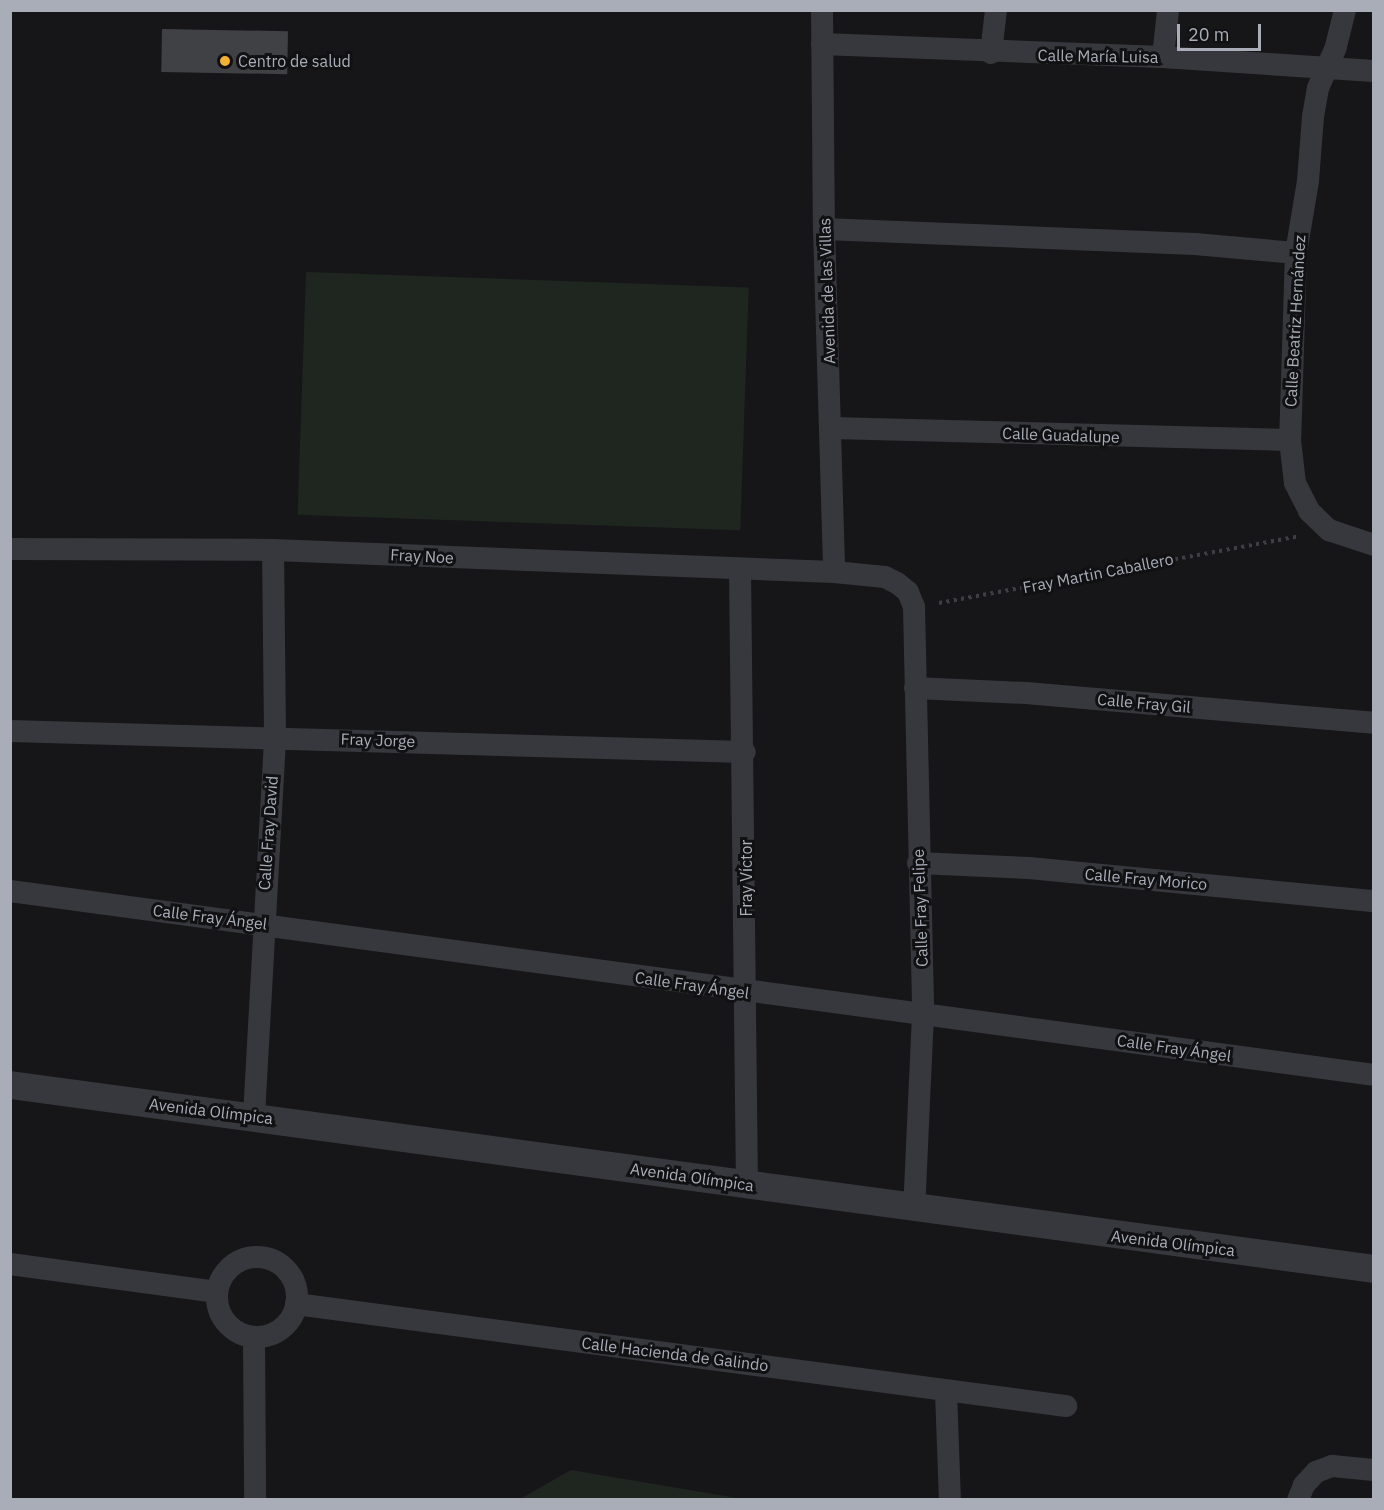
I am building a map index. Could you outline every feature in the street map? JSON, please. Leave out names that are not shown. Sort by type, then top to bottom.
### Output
[{"type":"street","name":"Avenida de las Villas","points":[[822,10],[824,229],[832,428],[834,572]]},
{"type":"street","points":[[992,53],[996,10]]},
{"type":"street","points":[[1163,57],[1168,10]]},
{"type":"street","name":"Calle Beatriz Hernández","points":[[1329,530],[1310,511],[1295,483],[1290,440],[1296,253],[1308,181],[1313,117],[1324,66],[1336,47],[1345,10]]},
{"type":"street","name":"Calle María Luisa","points":[[822,45],[992,53],[1163,57],[1374,71]]},
{"type":"street","points":[[824,229],[1195,244],[1296,253]]},
{"type":"street","name":"Calle Guadalupe","points":[[832,428],[1290,440]]},
{"type":"street","points":[[1329,530],[1374,545]]},
{"type":"street","name":"Fray Noe","points":[[10,549],[273,550],[740,571],[834,572]]},
{"type":"street","name":"Calle Fray David","points":[[254,1116],[262,924],[275,736],[273,550]]},
{"type":"street","name":"Fray Víctor","points":[[740,571],[745,752],[747,1185]]},
{"type":"street","points":[[834,572],[885,577],[908,592],[914,607]]},
{"type":"street","name":"Calle Fray Felipe","points":[[914,607],[923,1014],[914,1209]]},
{"type":"street","name":"Calle Fray Gil","points":[[915,688],[1026,693],[1374,723]]},
{"type":"street","name":"Fray Jorge","points":[[10,731],[275,736],[745,752]]},
{"type":"street","name":"Calle Fray Morico","points":[[918,862],[1029,868],[1374,901]]},
{"type":"street","name":"Calle Fray Ángel","points":[[10,891],[262,924],[746,993],[923,1014],[1374,1075]]},
{"type":"street","name":"Avenida Olímpica","points":[[10,1085],[254,1116],[914,1209],[1374,1269]]},
{"type":"street","points":[[251,1258],[263,1258],[286,1269],[297,1292],[296,1304],[286,1325],[271,1334],[254,1337],[230,1327],[220,1311],[217,1292],[228,1269],[251,1258]]},
{"type":"street","points":[[10,1264],[217,1292]]},
{"type":"street","name":"Calle Hacienda de Galindo","points":[[296,1304],[946,1392],[1066,1406]]},
{"type":"street","points":[[254,1337],[255,1500]]},
{"type":"street","points":[[946,1392],[950,1500]]},
{"type":"street","points":[[1298,1500],[1304,1485],[1316,1472],[1332,1466],[1374,1470]]},
{"type":"path","name":"Fray Martin Caballero","points":[[914,607],[1329,530]]},
{"type":"shaded area","points":[[306,272],[749,287],[740,530],[298,515]]},
{"type":"shaded area","points":[[571,1470],[743,1499],[520,1499]]},
{"type":"building","name":"Centro de salud","points":[[162,29],[288,31],[287,74],[161,72]]},
{"type":"place","name":"Centro de salud","points":[[225,61]]}]
